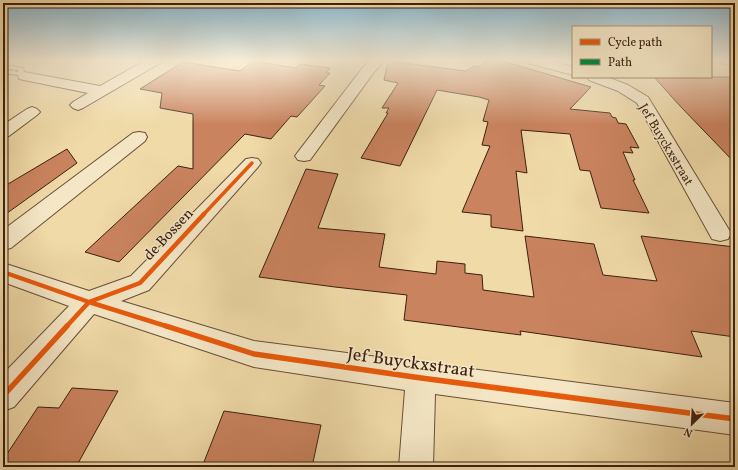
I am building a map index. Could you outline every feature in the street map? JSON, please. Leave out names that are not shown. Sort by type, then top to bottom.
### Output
[{"type":"street","points":[[58,82],[101,91]]},
{"type":"street","points":[[78,105],[117,82]]},
{"type":"street","points":[[304,156],[360,82]]},
{"type":"street","name":"Jef Buyckxstraat","points":[[607,82],[623,88],[643,100],[720,234]]},
{"type":"street","points":[[3,132],[32,112]]},
{"type":"street","points":[[3,242],[139,137]]},
{"type":"street","name":"de Bossen","points":[[3,396],[89,302],[140,283],[252,163]]},
{"type":"street","points":[[3,272],[89,302]]},
{"type":"street","name":"Jef Buyckxstraat","points":[[89,302],[254,354],[421,378],[735,419]]},
{"type":"street","name":"Jef Buyckxstraat","points":[[416,467],[421,378]]},
{"type":"building","points":[[151,82],[322,82],[319,85],[325,86],[297,117],[291,116],[271,139],[245,134],[119,262],[85,252],[178,166],[193,169],[193,114],[160,108],[162,93],[140,89]]},
{"type":"building","points":[[393,82],[574,82],[591,87],[570,109],[610,113],[612,117],[616,118],[618,123],[626,124],[639,148],[630,147],[633,153],[623,152],[635,180],[633,180],[649,213],[601,208],[590,171],[580,170],[570,134],[521,130],[527,173],[516,171],[523,231],[491,227],[491,215],[462,212],[490,146],[482,145],[488,122],[483,121],[489,100],[437,90],[400,166],[361,158],[388,113],[386,113],[389,108],[382,108],[398,83]]},
{"type":"building","points":[[658,82],[735,82],[735,163]]},
{"type":"building","points":[[67,149],[77,163],[3,216],[3,187]]},
{"type":"building","points":[[306,169],[338,174],[318,228],[385,234],[379,267],[436,274],[437,261],[465,264],[465,273],[482,275],[483,290],[534,297],[525,236],[594,244],[603,275],[657,281],[641,236],[735,247],[735,337],[691,331],[702,357],[520,331],[521,335],[404,320],[407,295],[259,277]]},
{"type":"building","points":[[72,388],[118,391],[76,467],[3,467],[3,460],[38,407],[59,408]]},
{"type":"building","points":[[224,411],[321,425],[312,467],[202,467]]},
{"type":"cycle path","points":[[3,396],[89,302],[140,283],[252,163]]},
{"type":"cycle path","points":[[3,272],[89,302],[254,354],[421,378],[735,419]]}]
